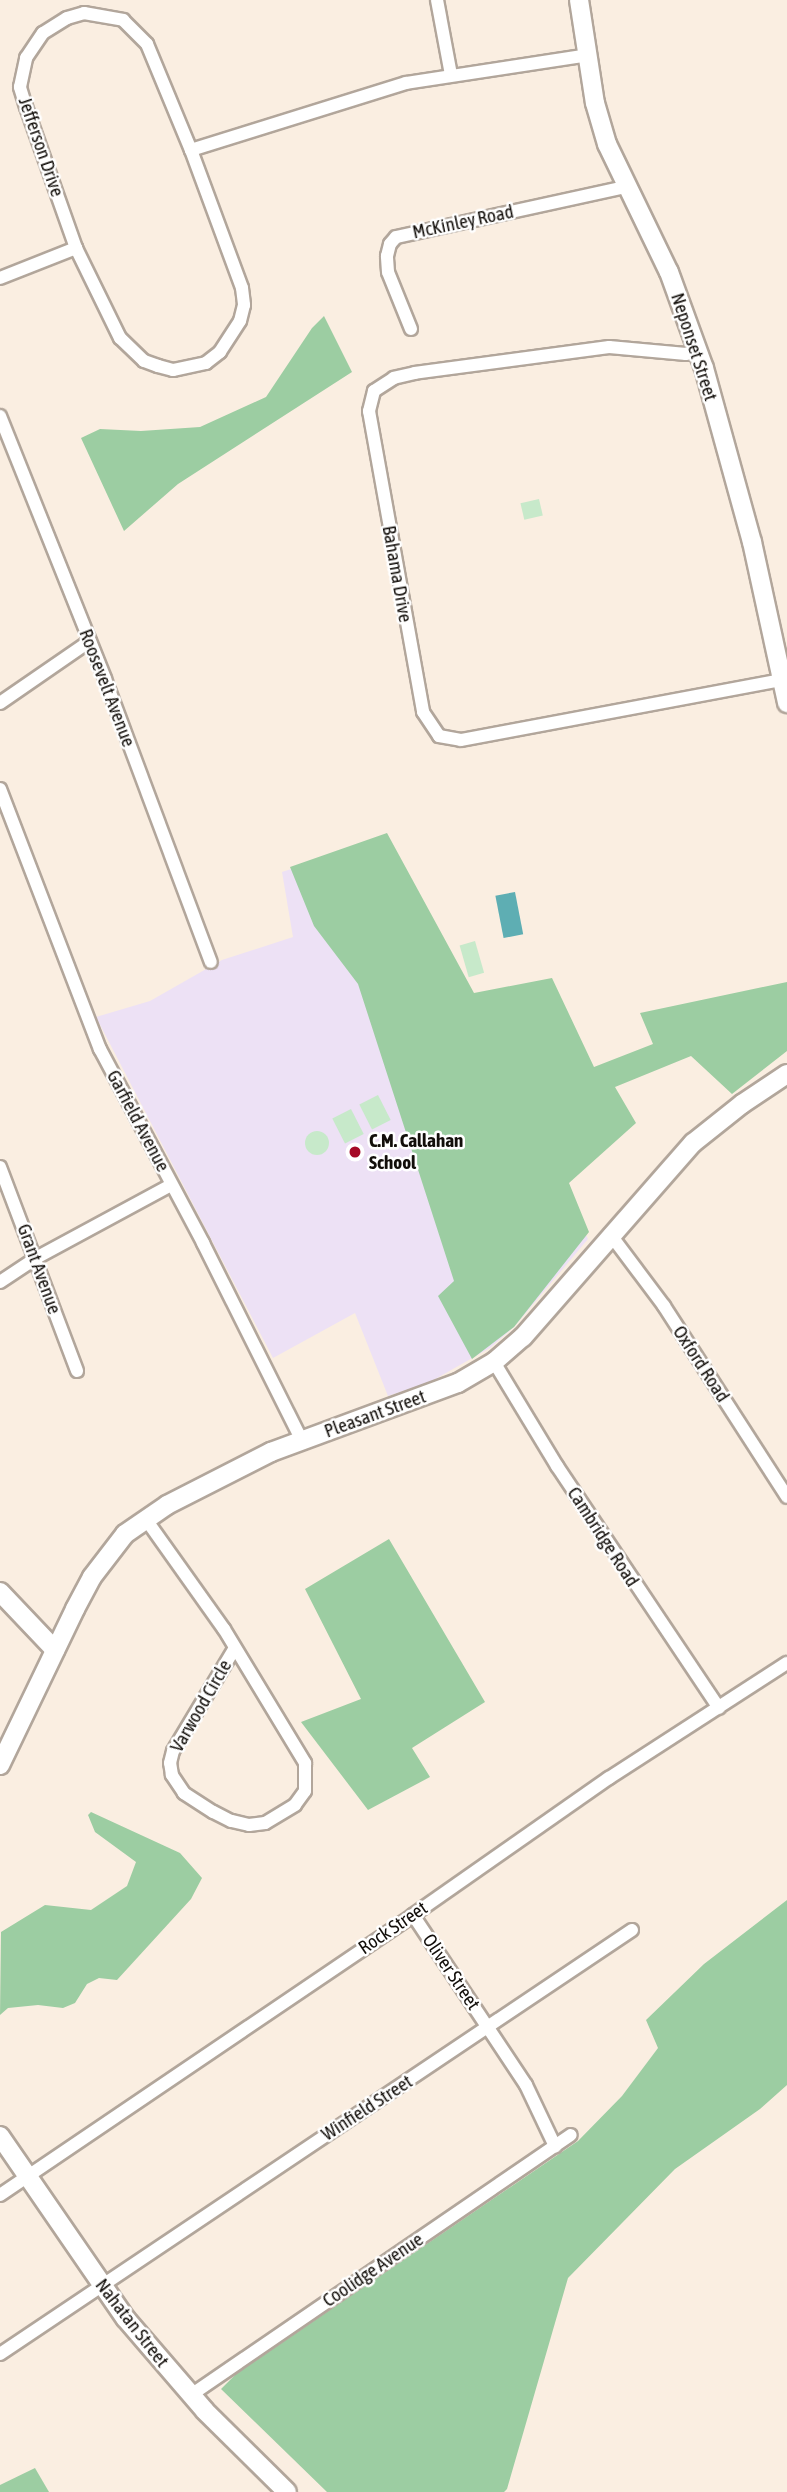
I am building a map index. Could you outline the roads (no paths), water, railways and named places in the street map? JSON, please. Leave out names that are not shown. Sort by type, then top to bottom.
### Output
[{"type":"street","points":[[437,0],[451,75]]},
{"type":"street","name":"Neponset Street","points":[[579,0],[595,103],[607,144],[669,272],[698,350],[752,542],[787,703]]},
{"type":"street","name":"Jefferson Drive","points":[[84,13],[123,20],[147,44],[191,150],[242,288],[244,305],[240,321],[220,352],[206,363],[173,370],[144,361],[120,338],[76,248],[20,86],[26,58],[43,33],[67,18],[84,13]]},
{"type":"street","points":[[191,150],[358,97],[451,75],[588,55]]},
{"type":"street","name":"McKinley Road","points":[[411,329],[388,272],[387,256],[390,244],[396,237],[626,187]]},
{"type":"street","points":[[0,278],[76,248]]},
{"type":"street","name":"Bahama Drive","points":[[698,350],[686,354],[609,347],[415,373],[394,378],[374,391],[369,411],[423,712],[439,736],[461,740],[781,680]]},
{"type":"street","name":"Roosevelt Avenue","points":[[0,416],[90,641],[211,962]]},
{"type":"street","points":[[0,703],[90,641]]},
{"type":"street","name":"Garfield Avenue","points":[[0,789],[100,1049],[302,1441]]},
{"type":"street","name":"Pleasant Street","points":[[0,1765],[92,1577],[125,1534],[145,1518],[227,1473],[302,1441],[458,1383],[494,1362],[523,1337],[610,1234],[693,1143],[787,1074]]},
{"type":"street","name":"Grant Avenue","points":[[0,1167],[77,1371]]},
{"type":"street","points":[[0,1282],[36,1258],[171,1185]]},
{"type":"street","name":"Oxford Road","points":[[610,1234],[664,1306],[787,1497]]},
{"type":"street","name":"Cambridge Road","points":[[494,1362],[557,1466],[719,1708]]},
{"type":"street","name":"Varwood Circle","points":[[145,1518],[235,1648],[296,1744],[307,1774],[305,1791],[295,1805],[265,1823],[249,1825],[231,1821],[213,1812],[184,1793],[172,1774],[170,1763],[173,1752],[235,1648]]},
{"type":"street","points":[[0,1592],[55,1650]]},
{"type":"street","name":"Rock Street","points":[[0,2195],[170,2077],[413,1915],[608,1778],[787,1663]]},
{"type":"street","name":"Oliver Street","points":[[413,1915],[489,2028]]},
{"type":"street","name":"Winfield Street","points":[[0,2354],[632,1930]]},
{"type":"street","points":[[489,2028],[526,2085],[555,2146]]},
{"type":"street","name":"Coolidge Avenue","points":[[191,2395],[571,2135]]},
{"type":"street","name":"Nahatan Street","points":[[0,2136],[126,2319],[191,2395],[287,2492]]},
{"type":"water","points":[[515,892],[523,934],[504,938],[495,896]]},
{"type":"place","name":"C.M. Callahan School","points":[[355,1152]]}]
